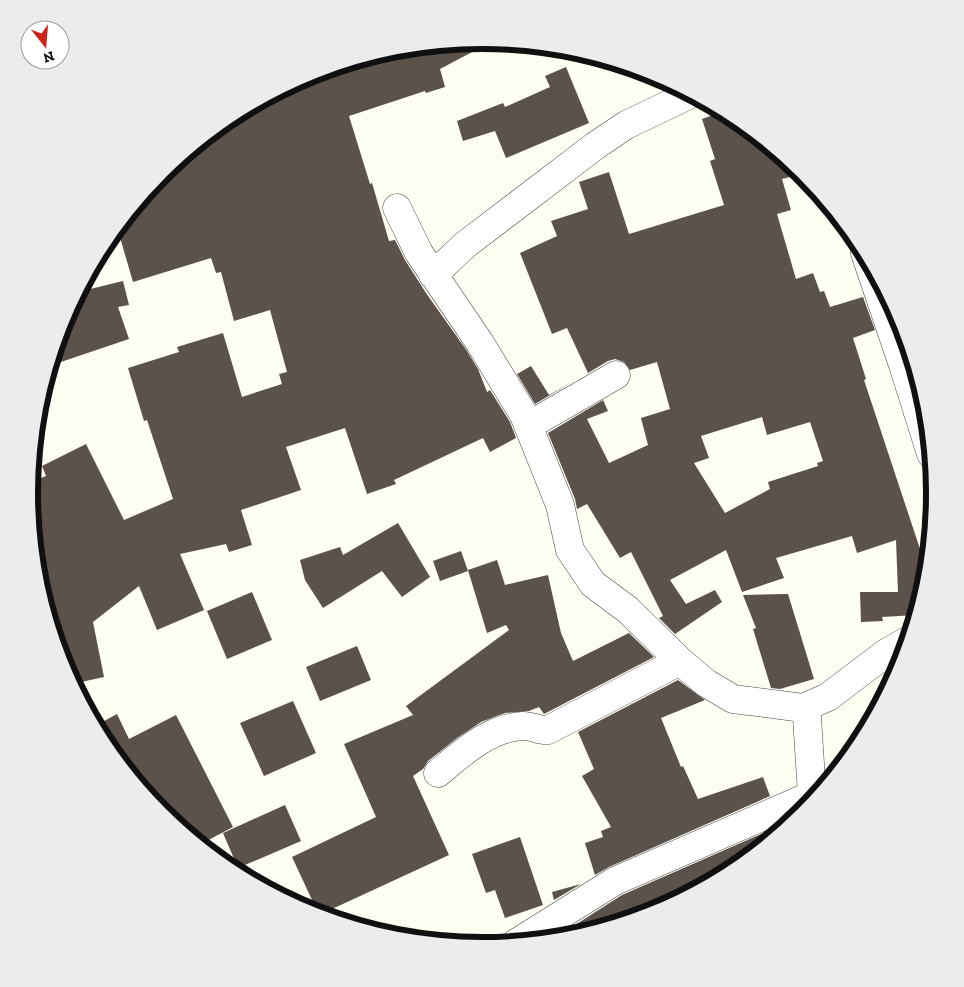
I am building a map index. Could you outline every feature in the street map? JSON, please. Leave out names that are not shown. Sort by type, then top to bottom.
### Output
[{"type":"street","points":[[433,275],[465,245],[595,146],[626,125],[684,98]]},
{"type":"street","points":[[397,208],[419,253],[480,342],[524,415],[560,505],[570,550],[593,584],[628,610],[680,661],[706,683],[733,699],[802,708],[828,697],[886,653],[900,645]]},
{"type":"street","points":[[890,317],[897,333]]},
{"type":"street","points":[[528,426],[616,376]]},
{"type":"street","points":[[438,774],[469,747],[508,728],[525,726],[541,731],[548,730],[680,661]]},
{"type":"street","points":[[802,708],[807,717],[812,791]]},
{"type":"street","points":[[528,935],[615,881],[801,803]]},
{"type":"building","points":[[478,49],[440,69],[445,87],[426,93],[425,91],[349,116],[389,241],[395,240],[426,293],[467,351],[478,369],[487,392],[490,390],[510,422],[516,438],[490,452],[483,438],[394,480],[396,484],[367,494],[345,428],[286,447],[301,490],[241,510],[252,545],[229,552],[226,544],[180,554],[204,610],[157,630],[139,586],[93,622],[104,677],[79,682],[71,664],[53,609],[41,552],[38,523],[38,479],[46,476],[42,466],[86,444],[124,520],[173,499],[147,420],[144,421],[128,368],[179,352],[177,347],[223,333],[242,397],[282,384],[279,374],[287,372],[270,310],[234,321],[221,272],[216,273],[211,258],[133,282],[120,236],[148,200],[189,159],[235,124],[282,96],[312,83],[367,64],[424,53]]},
{"type":"building","points":[[566,67],[589,123],[506,158],[495,131],[463,141],[457,121],[503,103],[505,107],[550,87],[545,76]]},
{"type":"building","points":[[714,115],[753,141],[789,172],[790,177],[782,179],[791,210],[777,214],[796,279],[813,273],[820,292],[824,291],[830,307],[863,297],[875,330],[853,338],[866,379],[864,380],[922,555],[909,615],[882,617],[883,621],[861,622],[860,592],[898,592],[896,540],[857,553],[852,536],[776,558],[784,578],[742,592],[726,550],[670,580],[686,604],[715,590],[722,602],[675,634],[659,618],[663,616],[631,552],[620,558],[587,504],[577,509],[575,499],[548,433],[603,400],[608,411],[587,419],[609,463],[648,445],[641,418],[670,409],[657,362],[630,370],[624,362],[615,359],[588,373],[567,328],[552,334],[520,253],[557,236],[551,221],[588,209],[579,182],[609,172],[629,234],[724,205],[710,161],[715,159],[702,119]],"holes":[[[762,417],[767,435],[810,422],[823,461],[817,463],[818,466],[768,482],[770,489],[725,513],[694,463],[709,458],[701,436]]]},
{"type":"building","points":[[123,281],[129,305],[118,307],[129,339],[57,363],[71,323],[87,290]]},
{"type":"building","points":[[531,366],[549,395],[574,381],[535,404],[517,374]]},
{"type":"building","points":[[398,523],[430,577],[402,597],[382,571],[323,608],[305,580],[300,560],[340,547],[343,555]]},
{"type":"building","points":[[461,551],[468,571],[440,581],[433,561]]},
{"type":"building","points":[[497,560],[505,585],[548,575],[561,633],[573,661],[629,633],[654,657],[544,714],[539,707],[529,711],[505,713],[481,722],[457,738],[428,761],[423,769],[413,776],[449,855],[329,910],[314,905],[292,857],[376,817],[344,744],[413,715],[406,706],[509,630],[506,625],[487,633],[468,570]]},
{"type":"building","points":[[252,592],[272,640],[227,659],[207,611]]},
{"type":"building","points":[[788,594],[814,679],[780,689],[771,688],[753,629],[756,628],[743,595]]},
{"type":"building","points":[[357,646],[371,680],[320,701],[306,667]]},
{"type":"building","points":[[678,680],[705,700],[661,718],[681,767],[683,766],[698,799],[763,777],[770,796],[609,867],[595,875],[585,843],[603,837],[601,831],[611,827],[582,776],[594,769],[578,732]]},
{"type":"building","points":[[293,701],[316,753],[264,776],[240,723]]},
{"type":"building","points":[[117,714],[129,739],[176,715],[233,827],[206,842],[189,828],[148,787],[129,764],[101,723]]},
{"type":"building","points":[[285,805],[301,841],[241,867],[236,864],[223,833]]},
{"type":"building","points":[[775,828],[729,863],[696,883],[688,885],[689,887],[679,892],[625,914],[569,929],[622,895]]},
{"type":"building","points":[[520,837],[543,905],[505,918],[495,890],[486,893],[472,854]]},
{"type":"building","points":[[581,884],[554,900],[552,892]]}]
